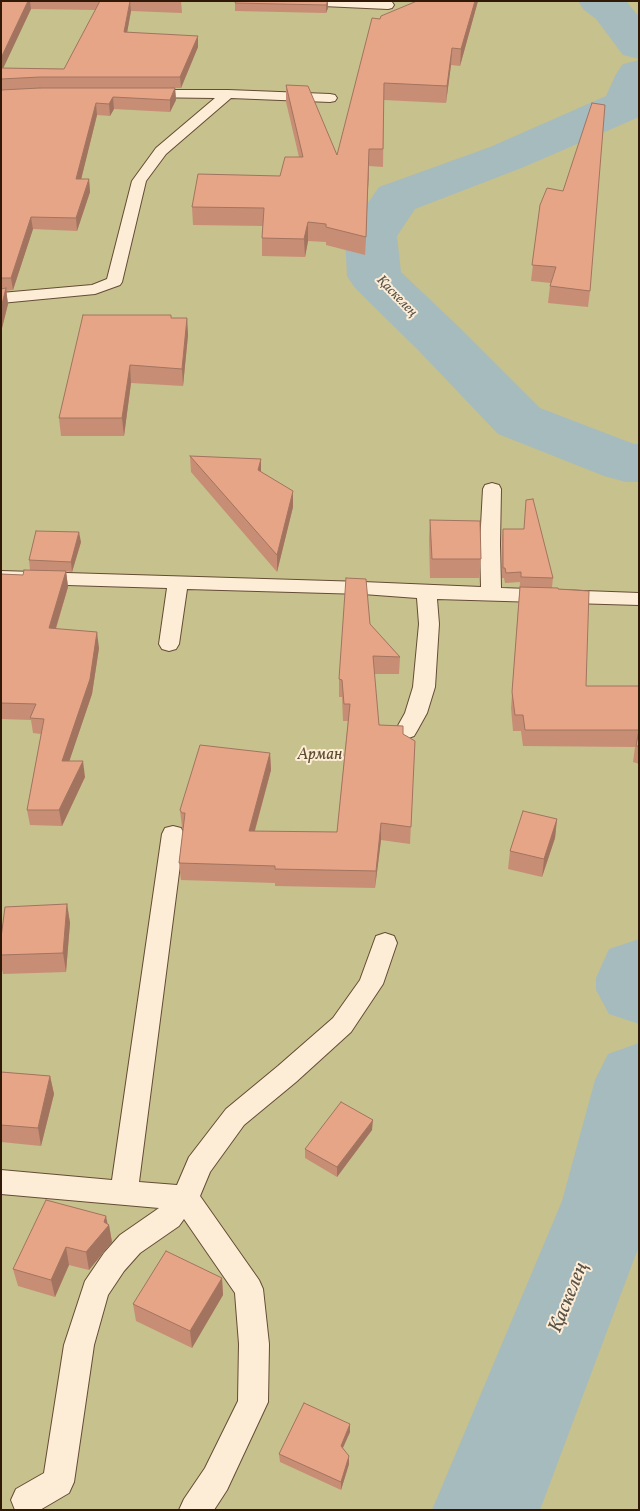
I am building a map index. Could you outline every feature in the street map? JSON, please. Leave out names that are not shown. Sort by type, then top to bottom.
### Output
[{"type":"street","points":[[301,1],[388,4]]},
{"type":"street","points":[[135,94],[228,94],[330,98]]},
{"type":"street","points":[[1,298],[95,289],[114,282],[139,181],[161,151],[228,94]]},
{"type":"street","points":[[490,594],[492,577],[490,544],[492,489]]},
{"type":"street","points":[[1,577],[363,588],[427,592],[639,599]]},
{"type":"street","points":[[169,644],[178,582]]},
{"type":"street","points":[[406,731],[416,713],[424,687],[429,624],[427,592]]},
{"type":"street","points":[[124,1192],[173,834]]},
{"type":"street","points":[[27,1500],[58,1482],[79,1345],[95,1290],[114,1262],[130,1244],[169,1217],[186,1198],[200,1165],[235,1116],[287,1074],[342,1025],[371,984],[385,943]]},
{"type":"street","points":[[1,1182],[186,1198],[249,1289],[254,1344],[253,1402],[216,1479],[195,1510]]},
{"type":"green space","name":"Арман","points":[[1,1],[639,1],[639,1510],[1,1510]]},
{"type":"building","points":[[1,1],[28,1],[1,58]]},
{"type":"building","points":[[100,1],[130,1],[124,32],[198,36],[180,77],[40,77],[1,79],[1,68],[64,69]]},
{"type":"building","points":[[236,1],[328,1],[326,5],[235,3]]},
{"type":"building","points":[[417,1],[475,1],[461,49],[452,48],[447,86],[384,83],[383,149],[369,149],[366,237],[326,227],[326,224],[308,222],[304,239],[262,238],[264,208],[192,207],[198,174],[280,176],[285,157],[303,157],[286,85],[308,86],[337,155],[372,18],[380,19],[381,16]]},
{"type":"building","points":[[40,88],[175,88],[170,100],[113,97],[109,104],[96,103],[76,179],[89,179],[76,218],[31,217],[11,278],[1,278],[1,90]]},
{"type":"building","points":[[592,103],[605,105],[590,291],[550,286],[556,267],[532,265],[540,205],[547,188],[563,191]]},
{"type":"building","points":[[6,288],[1,308],[1,289]]},
{"type":"building","points":[[83,315],[171,315],[171,318],[187,318],[182,369],[130,365],[122,418],[59,418]]},
{"type":"building","points":[[190,456],[261,459],[258,470],[293,491],[277,555]]},
{"type":"building","points":[[533,499],[553,578],[521,577],[521,572],[506,573],[505,568],[503,568],[503,529],[524,529],[526,500]]},
{"type":"building","points":[[430,520],[480,521],[481,559],[432,559]]},
{"type":"building","points":[[36,531],[79,532],[71,562],[29,560]]},
{"type":"building","points":[[24,570],[66,571],[49,628],[97,632],[90,679],[62,761],[83,761],[59,810],[27,810],[44,719],[30,718],[36,704],[1,703],[1,574],[23,575]]},
{"type":"building","points":[[346,578],[366,579],[370,624],[400,657],[373,656],[379,725],[403,726],[403,734],[415,741],[411,827],[381,823],[376,871],[275,869],[275,866],[179,863],[185,813],[182,813],[180,810],[200,745],[270,753],[249,831],[337,832],[350,704],[344,704],[342,680],[339,679]]},
{"type":"building","points":[[520,587],[558,588],[589,591],[586,686],[639,686],[639,730],[525,730],[523,715],[515,715],[512,692]]},
{"type":"building","points":[[639,730],[639,746],[636,746]]},
{"type":"building","points":[[523,811],[557,819],[544,859],[510,851]]},
{"type":"building","points":[[67,904],[63,953],[1,955],[1,938],[5,907]]},
{"type":"building","points":[[1,1072],[50,1076],[38,1128],[1,1125]]},
{"type":"building","points":[[341,1102],[373,1120],[337,1167],[305,1149]]},
{"type":"building","points":[[46,1200],[106,1216],[104,1222],[109,1225],[86,1252],[66,1247],[51,1280],[13,1269]]},
{"type":"building","points":[[166,1251],[222,1278],[190,1331],[133,1304]]},
{"type":"building","points":[[304,1403],[350,1424],[341,1446],[349,1456],[341,1482],[279,1454]]},
{"type":"waterway","name":"Қаскелең","points":[[599,1],[611,10],[639,46]]},
{"type":"waterway","name":"Қаскелең","points":[[639,74],[626,105],[507,157],[397,198],[371,236],[374,276],[440,340],[519,421],[626,463],[639,463]]},
{"type":"waterway","name":"Қаскелең","points":[[639,973],[639,990]]},
{"type":"waterway","name":"Қаскелең","points":[[486,1510],[609,1201],[639,1080]]}]
